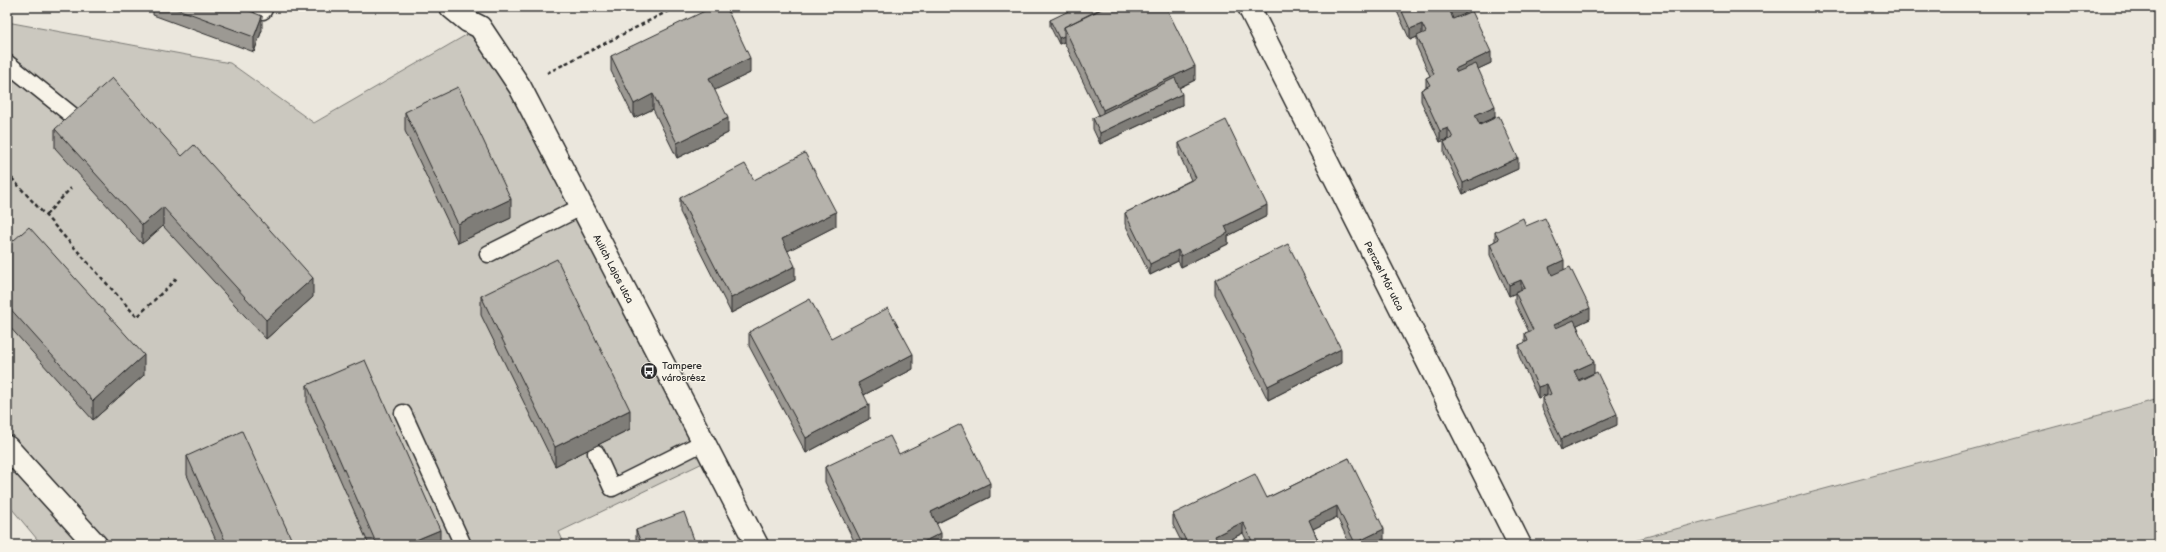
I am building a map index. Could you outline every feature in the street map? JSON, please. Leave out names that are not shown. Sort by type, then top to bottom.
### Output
[{"type":"street","name":"Aulich Lajos utca","points":[[451,7],[468,21],[480,27],[520,87],[702,443],[757,545]]},
{"type":"street","name":"Perczel Mór utca","points":[[1249,7],[1520,545]]},
{"type":"street","points":[[7,447],[96,545]]},
{"type":"lane","points":[[7,63],[74,116]]},
{"type":"lane","points":[[488,254],[581,206]]},
{"type":"lane","points":[[403,413],[463,545]]},
{"type":"lane","points":[[596,453],[612,488],[702,443]]},
{"type":"path","points":[[520,87],[676,7]]},
{"type":"path","points":[[7,173],[137,317],[178,276]]},
{"type":"path","points":[[46,215],[71,188]]},
{"type":"shaded area","points":[[7,22],[230,63],[314,123],[480,27],[711,459],[559,532],[565,545],[42,545],[7,503]]},
{"type":"shaded area","points":[[2159,399],[2159,545],[1616,545]]},
{"type":"building","points":[[172,7],[240,7],[262,16],[254,37]]},
{"type":"building","points":[[713,7],[726,7],[750,58],[709,78],[728,118],[677,143],[653,94],[634,104],[611,56]]},
{"type":"building","points":[[1077,7],[1099,7],[1100,9],[1064,27],[1064,36],[1059,38],[1050,20]]},
{"type":"building","points":[[1106,7],[1166,7],[1195,66],[1103,110],[1064,27]]},
{"type":"building","points":[[1400,7],[1458,7],[1450,11],[1453,19],[1472,11],[1491,52],[1455,69],[1457,72],[1476,64],[1495,106],[1475,115],[1480,125],[1499,116],[1518,158],[1463,183],[1444,142],[1453,138],[1448,128],[1440,131],[1421,90],[1430,85],[1426,78],[1434,74],[1417,36],[1426,32],[1422,24],[1410,29]]},
{"type":"building","points":[[112,78],[182,156],[194,145],[313,278],[266,320],[163,207],[142,225],[55,129]]},
{"type":"building","points":[[1175,78],[1182,94],[1100,133],[1093,118]]},
{"type":"building","points":[[458,87],[511,199],[458,224],[405,112]]},
{"type":"building","points":[[1226,120],[1267,205],[1225,226],[1228,233],[1181,256],[1178,250],[1150,264],[1125,213],[1196,178],[1179,143]]},
{"type":"building","points":[[805,153],[836,212],[782,239],[795,266],[731,298],[680,198],[745,164],[754,180]]},
{"type":"building","points":[[1523,218],[1526,226],[1545,218],[1564,260],[1549,267],[1552,275],[1570,267],[1590,308],[1554,325],[1556,328],[1574,320],[1594,362],[1574,371],[1579,381],[1597,372],[1617,414],[1561,439],[1542,398],[1551,394],[1547,384],[1538,387],[1519,345],[1528,341],[1525,333],[1533,330],[1515,292],[1525,288],[1521,280],[1509,285],[1490,244],[1499,239],[1495,232]]},
{"type":"building","points":[[29,227],[144,355],[93,401],[7,305],[7,246]]},
{"type":"building","points":[[1288,244],[1341,349],[1268,386],[1215,280]]},
{"type":"building","points":[[557,259],[630,410],[555,447],[481,296]]},
{"type":"building","points":[[810,299],[831,338],[888,308],[913,354],[858,383],[869,405],[806,438],[749,332]]},
{"type":"building","points":[[365,360],[440,530],[404,545],[377,545],[307,385]]},
{"type":"building","points":[[961,424],[990,483],[931,512],[941,533],[917,545],[863,545],[825,467],[890,436],[899,454]]},
{"type":"building","points":[[242,431],[294,545],[227,545],[187,456]]},
{"type":"building","points":[[1349,458],[1384,529],[1355,543],[1337,506],[1309,520],[1320,545],[1254,545],[1243,522],[1215,536],[1219,545],[1188,545],[1173,514],[1255,474],[1267,498]]},
{"type":"building","points":[[684,512],[696,545],[642,545],[636,530]]},
{"type":"building","points":[[1079,542],[1081,545],[1073,545]]},
{"type":"place","name":"Tampere városrész","points":[[649,371]]}]
